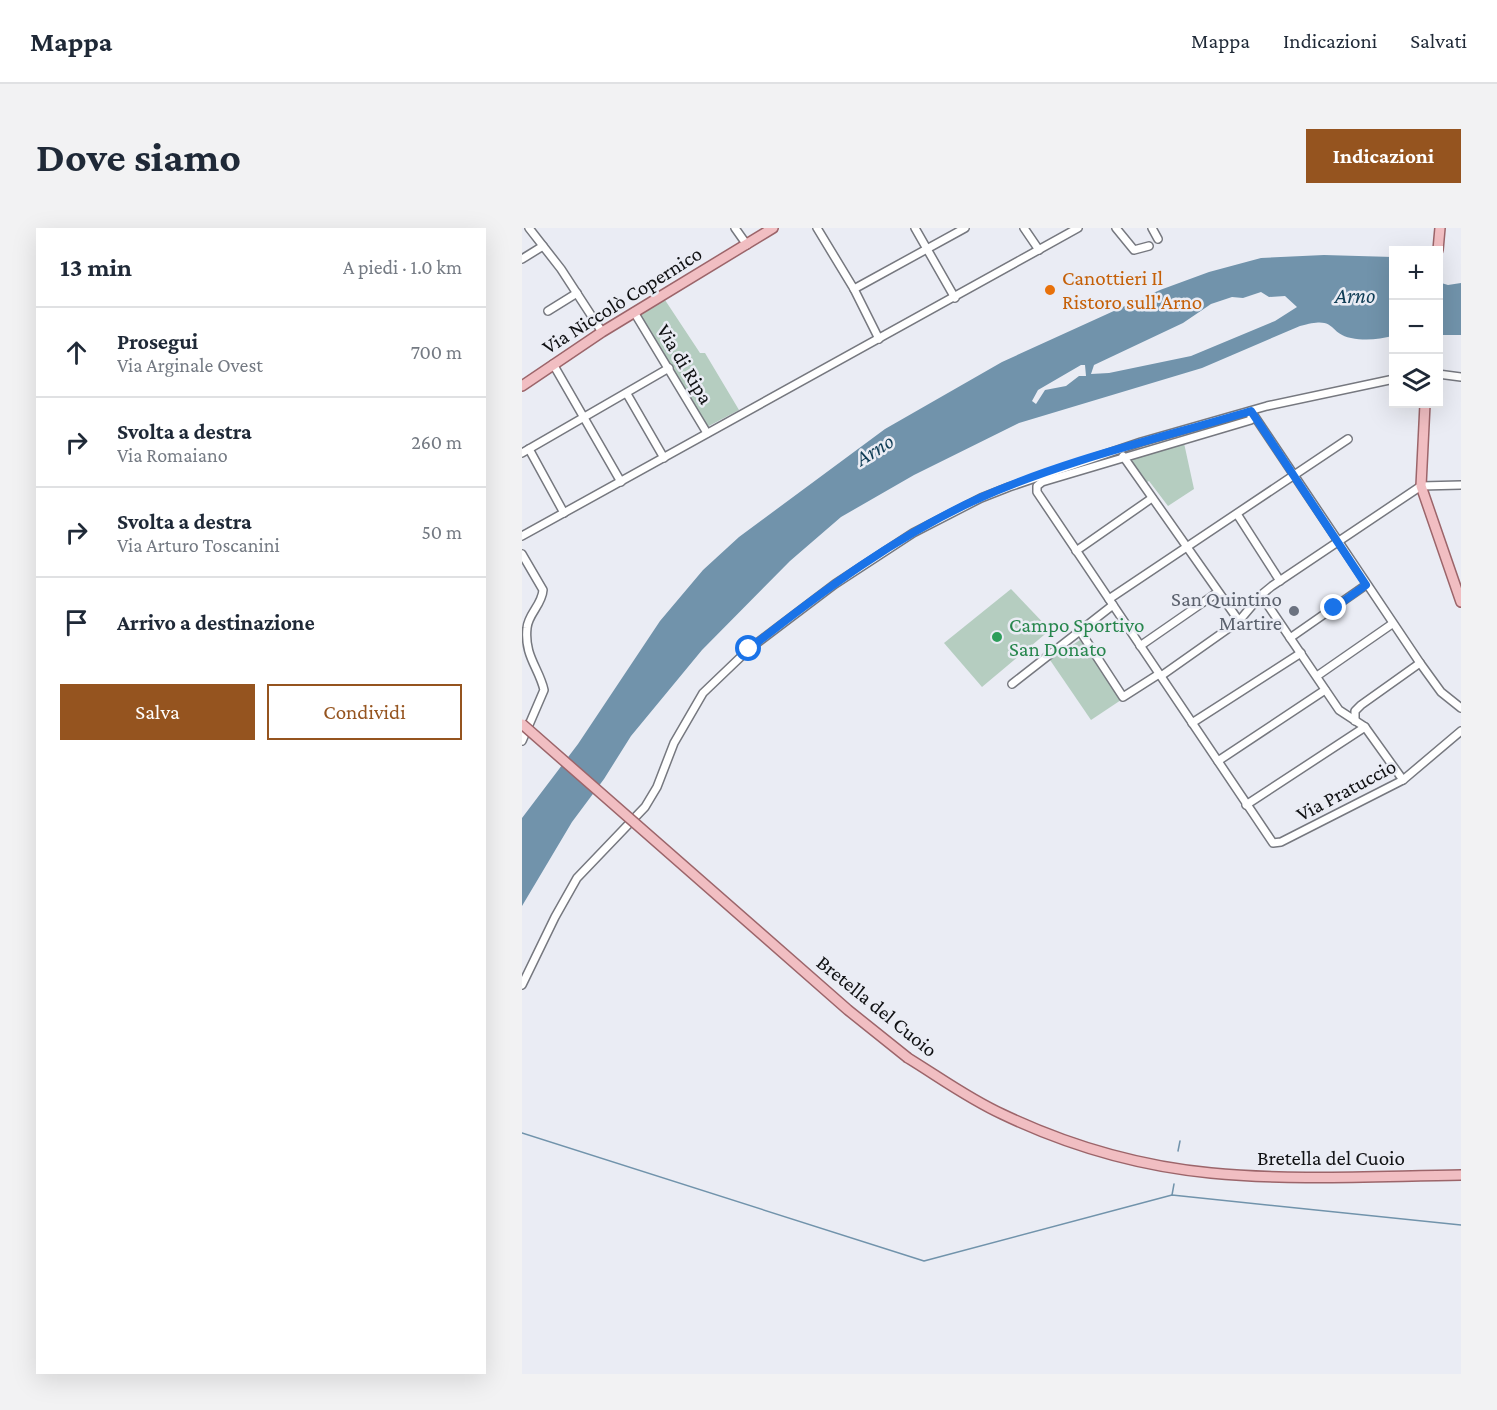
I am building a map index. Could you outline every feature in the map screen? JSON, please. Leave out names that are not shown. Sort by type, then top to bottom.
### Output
[{"type":"main road","name":"Via Niccolò Copernico","points":[[524,381],[773,228]]},
{"type":"main road","points":[[1439,246],[1440,228]]},
{"type":"main road","points":[[1425,408],[1421,486],[1461,602]]},
{"type":"main road","name":"Bretella del Cuoio","points":[[522,724],[848,1010],[908,1058],[1002,1114],[1074,1143],[1128,1159],[1176,1169],[1251,1176],[1461,1175]]},
{"type":"street","points":[[529,228],[602,332]]},
{"type":"street","points":[[735,228],[747,245]]},
{"type":"street","points":[[817,228],[854,289],[879,339]]},
{"type":"street","points":[[915,228],[955,298]]},
{"type":"street","points":[[854,289],[965,228]]},
{"type":"street","points":[[1024,228],[1039,250]]},
{"type":"street","points":[[522,536],[1078,228]]},
{"type":"street","points":[[1116,228],[1134,250],[1149,246]]},
{"type":"street","points":[[1152,228],[1158,239]]},
{"type":"street","points":[[522,260],[543,246]]},
{"type":"street","points":[[548,311],[577,294]]},
{"type":"street","name":"Via di Ripa","points":[[634,312],[707,433]]},
{"type":"street","points":[[553,364],[621,482]]},
{"type":"street","points":[[564,513],[525,451],[669,368]]},
{"type":"street","points":[[1443,375],[1461,377]]},
{"type":"street","points":[[522,985],[555,916],[577,878],[645,807],[657,787],[674,743],[697,702],[717,679],[780,624],[884,551],[981,498],[1141,442],[1295,398],[1389,380]]},
{"type":"street","points":[[627,394],[664,458]]},
{"type":"street","points":[[1251,411],[1251,420],[1123,456],[1042,482],[1037,486],[1037,492],[1246,805],[1365,728]]},
{"type":"street","points":[[1251,411],[1392,624],[1441,692],[1461,708]]},
{"type":"street","points":[[1012,684],[1080,631],[1111,602],[1348,439]]},
{"type":"street","points":[[1123,456],[1239,621]]},
{"type":"street","points":[[1080,631],[1123,697],[1160,675],[1239,621],[1261,595],[1337,541],[1421,486],[1461,485]]},
{"type":"street","points":[[1076,551],[1152,498]]},
{"type":"street","points":[[1238,514],[1280,581]]},
{"type":"street","points":[[522,554],[543,590],[540,604],[527,627],[530,659],[544,690],[522,741]]},
{"type":"street","points":[[1290,638],[1366,585]]},
{"type":"street","points":[[1140,646],[1219,594]]},
{"type":"street","points":[[1261,595],[1343,715],[1365,728],[1403,780]]},
{"type":"street","points":[[1317,676],[1392,624]]},
{"type":"street","points":[[1192,723],[1301,653]]},
{"type":"street","points":[[1355,721],[1355,711],[1361,705],[1420,663]]},
{"type":"street","points":[[1218,761],[1325,690]]},
{"type":"street","name":"Via Pratuccio","points":[[1246,805],[1270,840],[1275,844],[1281,842],[1403,780],[1461,731]]},
{"type":"green space","points":[[665,300],[700,353],[705,353],[739,410],[707,427],[640,315]]},
{"type":"green space","points":[[1184,443],[1194,489],[1168,506],[1132,462],[1134,457]]},
{"type":"green space","name":"Campo Sportivo San Donato","points":[[1011,589],[1050,630],[982,687],[944,643]]},
{"type":"green space","points":[[1080,640],[1121,700],[1091,720],[1050,660]]},
{"type":"water","name":"Arno","points":[[1324,255],[1389,257],[1389,337],[1373,339],[1351,338],[1326,323],[1320,322],[1300,326],[1202,368],[1019,423],[914,475],[841,517],[790,561],[702,650],[631,736],[604,779],[572,822],[522,906],[522,818],[578,744],[660,621],[703,570],[739,537],[885,429],[1002,362],[1160,290],[1209,272],[1261,258]],"holes":[[[1261,292],[1269,297],[1285,296],[1297,307],[1275,321],[1191,356],[1109,373],[1091,374],[1094,365],[1183,323],[1211,304],[1232,297],[1243,298]],[[1081,365],[1085,365],[1086,376],[1079,376],[1066,386],[1045,390],[1036,404],[1032,401],[1038,390]]]},
{"type":"water","points":[[1461,283],[1461,335],[1443,335],[1443,284]]},
{"type":"waterway","points":[[522,1133],[924,1261],[1172,1195],[1461,1225]]},
{"type":"waterway","points":[[1178,1151],[1180,1141]]},
{"type":"waterway","points":[[1172,1195],[1174,1184]]},
{"type":"place","name":"Canottieri Il Ristoro sull'Arno","points":[[1050,290]]},
{"type":"place","name":"San Quintino Martire","points":[[1294,611]]},
{"type":"place","name":"Campo Sportivo San Donato","points":[[997,637]]},
{"type":"route","points":[[749,649],[789,617],[884,551],[981,498],[1141,442],[1251,411],[1366,585],[1334,608]]}]
